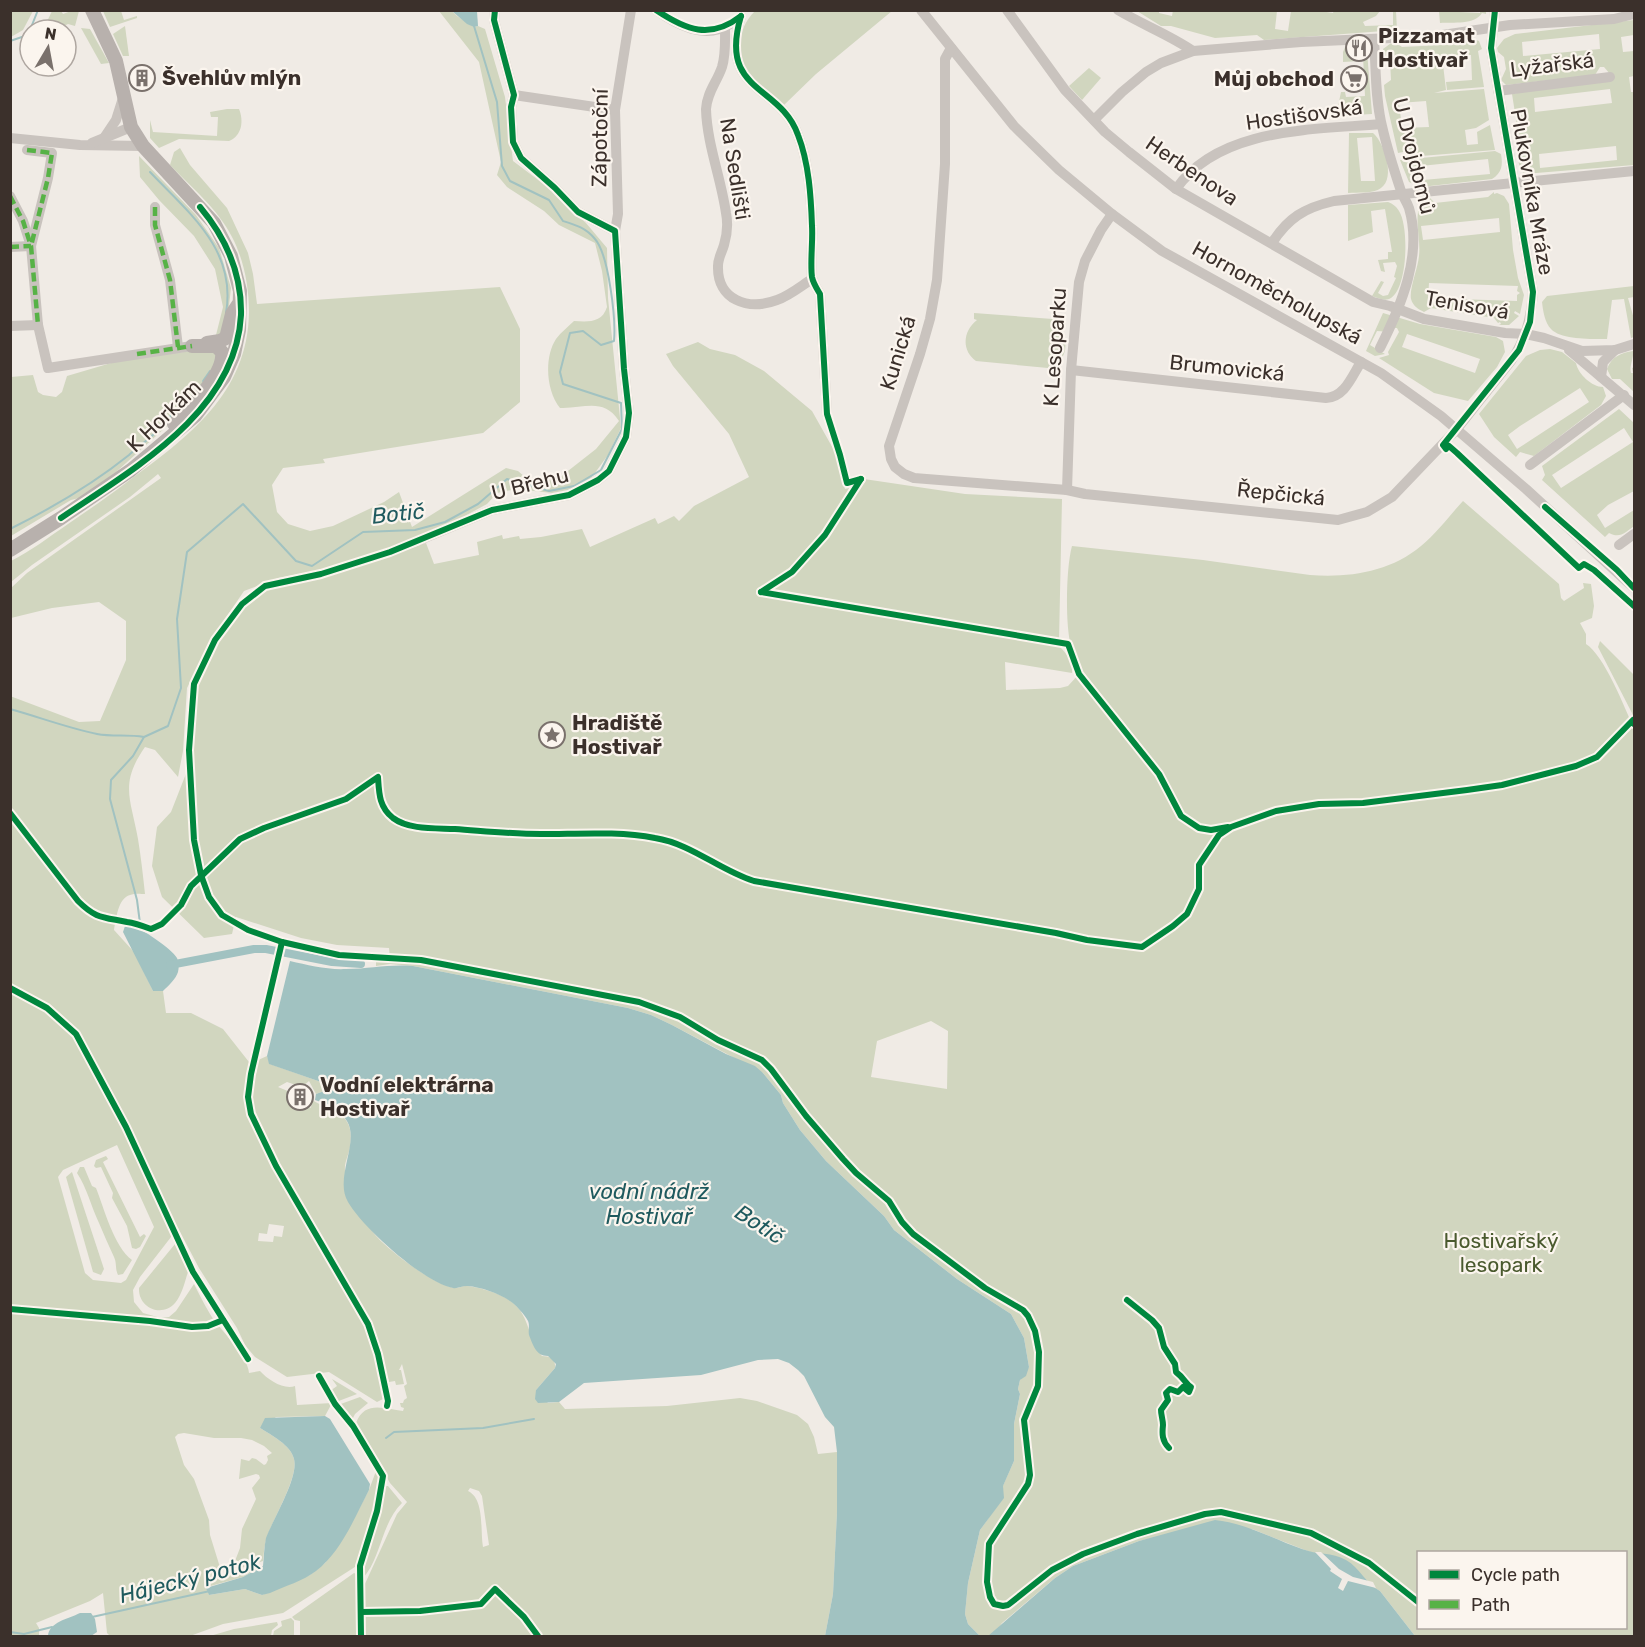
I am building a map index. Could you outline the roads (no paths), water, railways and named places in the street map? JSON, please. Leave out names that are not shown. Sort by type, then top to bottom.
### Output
[{"type":"main road","name":"K Horkám","points":[[12,550],[131,470],[195,416],[224,377],[237,342],[241,301],[235,267],[223,239],[213,223],[143,146],[131,127],[116,61],[92,10]]},
{"type":"main road","points":[[190,346],[226,338],[232,314],[241,301]]},
{"type":"main road","points":[[168,440],[174,424],[206,388],[222,360],[222,352],[219,348],[190,346]]},
{"type":"street","points":[[495,10],[494,20],[514,95],[513,142],[521,158],[578,212],[615,231]]},
{"type":"street","name":"Zápotoční","points":[[615,231],[618,214],[615,110],[631,10]]},
{"type":"street","points":[[656,10],[679,24],[696,30],[725,27],[743,13]]},
{"type":"street","name":"Hornoměcholupská","points":[[921,10],[1014,126],[1059,170],[1112,214],[1162,251],[1381,373],[1457,429],[1635,588]]},
{"type":"street","name":"Herbenova","points":[[1007,10],[1065,90],[1129,152],[1176,189],[1373,302],[1398,309]]},
{"type":"street","points":[[1118,10],[1192,52]]},
{"type":"street","name":"Plukovníka Mráze","points":[[1457,429],[1511,361],[1526,334],[1532,313],[1533,292],[1491,48],[1495,10]]},
{"type":"street","points":[[743,13],[735,48],[742,69],[754,86],[793,123],[799,136],[807,172],[812,216],[812,279],[819,294],[827,414]]},
{"type":"street","points":[[1094,120],[1146,72],[1161,63],[1192,52],[1301,42],[1436,36],[1510,26],[1614,19],[1635,14]]},
{"type":"street","name":"Na Sedlišti","points":[[725,27],[722,67],[708,93],[706,109],[727,219],[724,245],[718,263],[720,285],[731,297],[748,304],[767,304],[779,300],[812,279]]},
{"type":"street","name":"U Dvojdomů","points":[[1374,39],[1381,124],[1402,194],[1408,206],[1413,239],[1408,276],[1398,309],[1380,348]]},
{"type":"street","name":"Kunická","points":[[951,48],[945,58],[945,164],[937,280],[930,319],[920,354],[890,442],[891,459],[899,471],[914,478],[1067,490]]},
{"type":"street","points":[[945,73],[959,58]]},
{"type":"street","name":"Lyžařská","points":[[1498,91],[1610,77]]},
{"type":"street","points":[[514,95],[615,110]]},
{"type":"street","points":[[104,138],[116,120],[123,98]]},
{"type":"street","name":"Hostišovská","points":[[1176,189],[1201,162],[1247,140],[1308,130],[1381,124]]},
{"type":"street","points":[[90,144],[131,127]]},
{"type":"street","points":[[10,138],[80,145],[143,146]]},
{"type":"street","points":[[27,150],[52,153],[31,246]]},
{"type":"street","points":[[1272,243],[1288,222],[1299,213],[1349,199],[1635,171]]},
{"type":"street","points":[[10,196],[23,221],[31,246],[38,325],[48,368],[190,346],[155,225],[155,207]]},
{"type":"street","name":"K Lesoparku","points":[[1067,490],[1071,370],[1080,275],[1095,241],[1112,214]]},
{"type":"street","name":"U Břehu","points":[[420,540],[492,510],[569,495],[598,480],[609,471],[626,437],[629,413],[615,231]]},
{"type":"street","points":[[10,247],[31,246]]},
{"type":"street","name":"Tenisová","points":[[1398,309],[1425,319],[1505,333],[1526,334],[1582,351],[1615,350],[1635,344]]},
{"type":"street","points":[[10,326],[38,325]]},
{"type":"street","points":[[1559,343],[1578,356],[1635,405]]},
{"type":"street","points":[[1601,377],[1603,362],[1615,350]]},
{"type":"street","name":"Brumovická","points":[[1071,370],[1326,398],[1342,392],[1361,362]]},
{"type":"street","points":[[1530,465],[1624,395]]},
{"type":"street","name":"Řepčická","points":[[1067,490],[1085,494],[1331,520],[1346,519],[1374,509],[1392,497],[1457,429]]},
{"type":"street","points":[[1619,545],[1635,534]]},
{"type":"water","points":[[452,11],[477,11],[478,26],[467,24]]},
{"type":"water","points":[[130,925],[155,939],[177,958],[179,967],[177,975],[163,991],[153,991],[123,932],[125,926]]},
{"type":"water","name":"vodní nádrž Hostivař","points":[[290,961],[339,969],[413,966],[628,1008],[672,1025],[726,1054],[755,1066],[781,1095],[783,1103],[800,1130],[826,1161],[884,1216],[894,1230],[957,1279],[1011,1314],[1024,1338],[1029,1367],[1026,1376],[1020,1380],[1018,1389],[1020,1394],[1014,1424],[1014,1461],[1003,1486],[1004,1498],[980,1530],[968,1583],[965,1614],[968,1624],[980,1636],[825,1636],[833,1594],[837,1512],[837,1452],[834,1427],[825,1417],[804,1376],[789,1363],[778,1359],[758,1360],[701,1375],[584,1383],[559,1402],[538,1403],[535,1399],[536,1390],[556,1364],[548,1356],[544,1356],[535,1349],[529,1335],[527,1319],[510,1301],[500,1295],[478,1288],[467,1286],[453,1288],[440,1284],[411,1265],[380,1239],[356,1213],[348,1202],[344,1190],[351,1139],[350,1128],[345,1118],[334,1110],[333,1106],[315,1100],[316,1094],[333,1089],[321,1082],[269,1064],[267,1056]]},
{"type":"water","points":[[325,1416],[330,1419],[370,1484],[340,1544],[325,1563],[311,1575],[270,1593],[262,1595],[245,1589],[209,1595],[206,1588],[243,1577],[263,1566],[266,1538],[293,1476],[294,1459],[289,1449],[260,1428],[265,1418]]},
{"type":"water","points":[[1215,1520],[1248,1528],[1308,1551],[1346,1560],[1380,1591],[1415,1636],[988,1636],[1055,1578],[1073,1566],[1139,1541]]},
{"type":"water","points":[[80,1613],[91,1613],[95,1619],[97,1632],[91,1636],[48,1636],[55,1624]]},
{"type":"waterway","name":"Botič","points":[[35,18],[38,10]]},
{"type":"waterway","name":"Botič","points":[[141,931],[137,900],[110,799],[111,780],[133,756],[144,737],[168,726],[181,688],[177,619],[187,552],[243,504],[296,561],[312,566],[363,532],[415,530],[445,522],[478,504],[507,479],[549,491],[574,486],[601,470],[622,429],[621,403],[563,384],[560,372],[570,333],[583,331],[601,345],[614,341],[614,318],[608,273],[600,247],[588,232],[563,221],[549,200],[510,181],[502,166],[497,102],[474,26]]},
{"type":"waterway","name":"Botič","points":[[10,41],[18,38]]},
{"type":"waterway","points":[[150,172],[194,218],[207,234],[217,252],[224,270],[227,291],[226,313]]},
{"type":"waterway","points":[[203,381],[210,371]]},
{"type":"waterway","points":[[10,529],[57,504],[101,476],[129,455],[160,428],[176,409],[187,402]]},
{"type":"waterway","points":[[10,709],[97,734],[144,737]]},
{"type":"waterway","points":[[170,965],[254,949],[266,949],[332,962],[361,964]]},
{"type":"waterway","name":"Hájecký potok","points":[[386,1438],[394,1432],[483,1428],[534,1419]]},
{"type":"waterway","name":"Hájecký potok","points":[[92,1617],[210,1591]]},
{"type":"waterway","name":"Hájecký potok","points":[[10,1632],[24,1634],[52,1627]]},
{"type":"place","name":"Pizzamat Hostivař","points":[[1359,48]]},
{"type":"place","name":"Švehlův mlýn","points":[[142,78]]},
{"type":"place","name":"Můj obchod","points":[[1354,79]]},
{"type":"place","name":"Hradiště Hostivař","points":[[552,735]]},
{"type":"place","name":"Vodní elektrárna Hostivař","points":[[300,1097]]},
{"type":"park label","name":"Hostivařský lesopark","points":[[1501,1253]]}]
